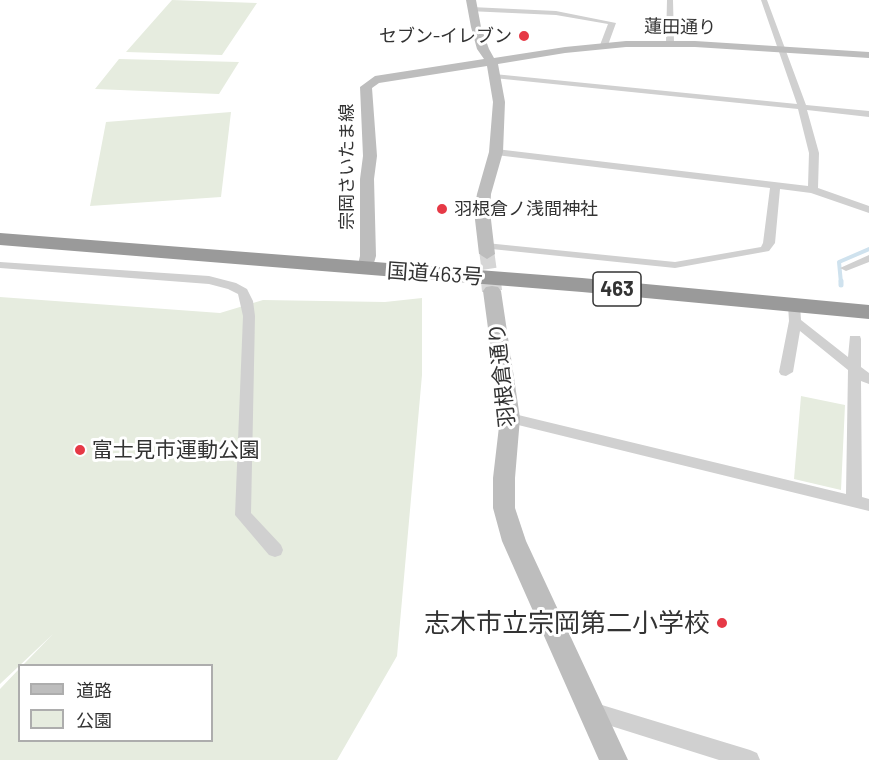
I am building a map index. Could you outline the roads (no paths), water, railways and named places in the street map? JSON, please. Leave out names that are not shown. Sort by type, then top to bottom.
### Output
[{"type":"highway","name":"国道463号","points":[[0,228],[366,262],[795,313],[869,312]]},
{"type":"highway","name":"国道463号","points":[[0,239],[366,262],[869,299]]},
{"type":"main road","points":[[471,4],[483,49],[493,69],[499,102],[496,142],[482,211],[486,250]]},
{"type":"main road","name":"蓮田通り","points":[[493,69],[604,45],[669,43],[869,55]]},
{"type":"main road","name":"宗岡さいたま線","points":[[366,262],[370,140],[366,87],[380,78],[493,69]]},
{"type":"main road","name":"羽根倉通り","points":[[492,291],[510,418],[504,478],[504,508],[514,541],[614,760]]},
{"type":"street","points":[[669,43],[670,0]]},
{"type":"street","points":[[764,0],[797,88],[814,153],[813,190]]},
{"type":"street","points":[[471,4],[556,13],[612,23],[604,45]]},
{"type":"street","points":[[493,69],[869,114]]},
{"type":"street","points":[[496,142],[813,190],[869,210]]},
{"type":"street","points":[[486,250],[675,265],[758,251],[765,249],[770,243],[775,186]]},
{"type":"street","points":[[846,268],[869,258]]},
{"type":"street","points":[[0,265],[208,280],[232,286],[243,292],[249,316],[243,515],[275,550]]},
{"type":"street","points":[[795,313],[869,380]]},
{"type":"street","points":[[786,372],[795,313]]},
{"type":"street","points":[[854,501],[855,339]]},
{"type":"street","points":[[510,418],[869,505]]},
{"type":"street","points":[[592,711],[750,760]]},
{"type":"waterway","points":[[841,283],[839,262],[869,249]]},
{"type":"tunnel","points":[[487,254],[491,283]]},
{"type":"tunnel","points":[[491,281],[492,291]]},
{"type":"place","name":"セブン-イレブン","points":[[524,36]]},
{"type":"place","name":"羽根倉ノ浅間神社","points":[[442,209]]},
{"type":"place","name":"富士見市運動公園","points":[[80,450]]},
{"type":"place","name":"志木市立宗岡第二小学校","points":[[722,623]]}]
